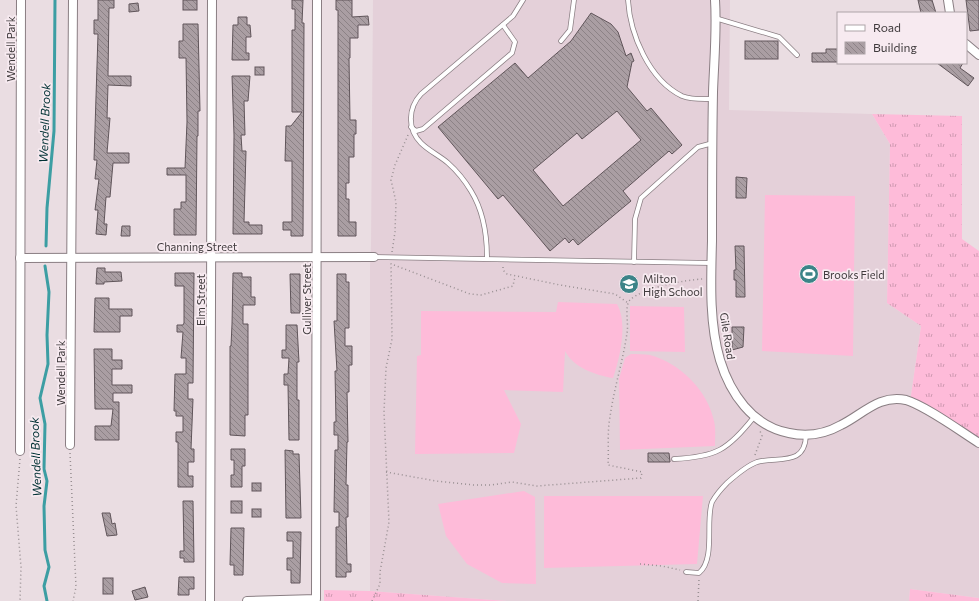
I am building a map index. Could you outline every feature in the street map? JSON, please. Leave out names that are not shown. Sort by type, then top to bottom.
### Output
[{"type":"street","name":"Wendell Park","points":[[20,451],[21,0]]},
{"type":"street","name":"Wendell Park","points":[[70,445],[73,0]]},
{"type":"street","name":"Elm Street","points":[[210,601],[212,0]]},
{"type":"street","name":"Gulliver Street","points":[[247,601],[316,599],[317,0]]},
{"type":"street","name":"Gile Road","points":[[715,0],[711,263],[714,327],[720,358],[734,392],[754,416],[767,425],[782,431],[806,435],[828,431],[877,403],[899,399],[916,405],[979,443]]},
{"type":"street","points":[[948,0],[950,12]]},
{"type":"street","points":[[967,45],[979,55]]},
{"type":"street","name":"Channing Street","points":[[20,258],[374,256]]},
{"type":"lane","points":[[487,258],[484,222],[471,191],[454,169],[420,142],[412,127],[411,110],[419,97],[515,14],[523,0]]},
{"type":"lane","points":[[561,41],[570,30],[574,0]]},
{"type":"lane","points":[[628,0],[632,28],[638,44],[659,77],[682,96],[693,99],[713,99]]},
{"type":"lane","points":[[715,18],[779,37],[797,55]]},
{"type":"lane","points":[[412,127],[416,130],[423,129],[512,53],[515,42],[503,25]]},
{"type":"lane","points":[[634,262],[635,219],[641,198],[647,191],[698,147],[713,143]]},
{"type":"lane","points":[[374,256],[711,263]]},
{"type":"lane","points":[[674,459],[698,457],[718,452],[733,441],[754,416]]},
{"type":"lane","points":[[686,572],[699,572],[704,567],[708,548],[712,502],[728,482],[751,465],[762,461],[789,459],[797,456],[803,449],[806,435]]},
{"type":"path","points":[[372,601],[380,584],[380,572],[389,522],[384,412],[386,368],[392,339],[391,256],[396,221],[396,202],[392,180],[395,165],[408,133]]},
{"type":"path","points":[[504,259],[503,270],[507,274],[615,294],[628,303]]},
{"type":"path","points":[[391,263],[475,295],[513,286],[515,276]]},
{"type":"path","points":[[386,472],[436,481],[474,485],[491,485],[512,482],[537,486],[641,478],[642,472],[608,466],[609,419],[628,330],[628,303],[630,299],[642,293],[665,285],[687,280],[712,279]]},
{"type":"path","points":[[751,465],[762,436],[754,416]]},
{"type":"path","points":[[70,445],[76,587],[73,601]]},
{"type":"path","points":[[20,451],[16,506],[21,567],[20,601]]},
{"type":"path","points":[[640,564],[662,566],[686,572]]},
{"type":"path","points":[[698,601],[699,572]]},
{"type":"shaded area","name":"Milton High School","points":[[373,0],[730,0],[729,110],[872,114],[890,144],[887,303],[921,326],[910,402],[979,438],[979,598],[910,589],[909,601],[507,601],[370,591],[370,266]]},
{"type":"green space","points":[[872,114],[962,116],[962,239],[979,251],[979,438],[910,402],[921,326],[887,303],[890,144]]},
{"type":"green space","name":"Brooks Field","points":[[765,195],[855,196],[853,356],[762,351]]},
{"type":"green space","points":[[558,302],[617,304],[622,321],[622,341],[613,378],[586,370],[574,362],[565,351],[563,392],[504,390],[521,424],[514,453],[415,454],[417,356],[421,355],[421,311],[556,312]]},
{"type":"green space","points":[[630,306],[684,307],[685,352],[630,351]]},
{"type":"green space","points":[[631,354],[650,355],[661,359],[682,371],[691,380],[706,399],[711,410],[715,427],[715,446],[620,450],[619,379],[625,358]]},
{"type":"green space","points":[[524,491],[535,497],[536,584],[502,583],[467,564],[446,536],[438,504]]},
{"type":"green space","points":[[544,496],[703,496],[697,564],[544,568]]},
{"type":"green space","points":[[910,589],[979,598],[979,601],[909,601]]},
{"type":"green space","points":[[324,590],[370,591],[507,601],[324,601]]},
{"type":"building","points":[[98,0],[114,0],[114,8],[109,8],[108,76],[131,76],[131,86],[108,85],[107,118],[110,118],[107,153],[129,153],[129,163],[113,163],[110,197],[106,197],[104,224],[107,224],[106,235],[96,234],[98,210],[95,210],[99,179],[95,179],[97,160],[94,160],[98,34],[94,34],[94,20],[98,20]]},
{"type":"building","points":[[183,0],[197,0],[197,10],[183,10]]},
{"type":"building","points":[[292,0],[303,0],[303,236],[291,236],[291,230],[283,230],[283,222],[292,222],[292,161],[285,161],[286,126],[291,126],[302,112],[292,112],[292,30],[295,30],[295,9],[292,9]]},
{"type":"building","points":[[336,0],[352,0],[352,17],[368,16],[369,25],[358,25],[358,38],[350,38],[350,120],[356,120],[356,134],[354,134],[354,157],[349,157],[349,183],[346,183],[346,199],[349,199],[349,222],[356,222],[356,236],[338,236],[338,10],[336,10]]},
{"type":"building","points":[[918,0],[932,0],[936,12],[921,12]]},
{"type":"building","points":[[966,0],[979,0],[979,30],[970,31]]},
{"type":"building","points":[[138,3],[139,11],[129,12],[129,4]]},
{"type":"building","points":[[591,13],[611,24],[618,32],[626,56],[631,53],[634,61],[632,62],[627,87],[647,111],[651,108],[682,145],[672,154],[669,151],[623,191],[631,201],[578,245],[573,239],[569,243],[565,238],[550,251],[503,195],[498,199],[438,127],[515,63],[528,78],[571,41]],"holes":[[[617,111],[641,140],[563,206],[533,170],[577,133],[582,139]]]},
{"type":"building","points":[[238,17],[247,17],[247,25],[250,25],[251,37],[246,37],[246,53],[249,53],[249,60],[232,60],[233,25],[238,25]]},
{"type":"building","points":[[183,24],[198,24],[200,111],[198,111],[197,136],[196,235],[174,235],[174,209],[181,209],[181,202],[186,202],[186,175],[167,175],[167,168],[185,168],[187,122],[186,58],[179,58],[179,41],[183,41]]},
{"type":"building","points":[[745,41],[778,41],[778,59],[745,59]]},
{"type":"building","points":[[826,49],[837,49],[837,62],[812,62],[812,53],[826,53]]},
{"type":"building","points":[[938,64],[962,64],[960,68],[974,78],[968,86]]},
{"type":"building","points":[[255,67],[264,67],[264,75],[255,75]]},
{"type":"building","points":[[232,76],[250,76],[248,101],[244,101],[245,135],[241,135],[242,151],[246,151],[244,222],[249,222],[249,225],[262,225],[262,234],[233,234],[234,135]]},
{"type":"building","points":[[736,177],[747,178],[746,198],[736,198]]},
{"type":"building","points":[[122,226],[130,226],[130,236],[121,236]]},
{"type":"building","points":[[735,246],[744,246],[745,297],[736,297],[736,280],[734,280],[734,270],[736,270]]},
{"type":"building","points":[[97,268],[105,268],[105,272],[121,272],[122,281],[96,284]]},
{"type":"building","points":[[175,273],[194,273],[193,383],[188,383],[188,399],[193,399],[191,449],[194,449],[194,462],[188,462],[188,476],[193,476],[193,487],[178,487],[178,442],[176,442],[176,432],[183,432],[183,416],[176,416],[176,411],[174,411],[175,374],[186,374],[186,358],[181,358],[183,332],[177,332],[177,325],[183,325],[184,323],[184,286],[175,286]]},
{"type":"building","points":[[233,273],[242,273],[242,277],[251,277],[251,297],[255,297],[255,305],[243,305],[243,324],[248,324],[248,415],[245,415],[245,436],[230,435],[230,346]]},
{"type":"building","points":[[290,274],[300,274],[300,313],[291,313]]},
{"type":"building","points":[[337,274],[346,274],[346,282],[349,282],[349,328],[345,328],[345,346],[352,346],[352,365],[349,365],[349,392],[347,392],[348,442],[346,485],[348,485],[348,517],[346,517],[347,564],[351,564],[351,572],[346,572],[346,577],[336,577],[336,527],[339,527],[339,512],[334,512],[335,450],[338,450],[338,435],[334,435],[334,422],[336,422],[335,371],[337,371],[334,321],[337,321]]},
{"type":"building","points":[[95,298],[109,298],[109,309],[132,309],[132,316],[120,316],[120,332],[94,332]]},
{"type":"building","points":[[286,325],[297,325],[299,362],[297,362],[297,400],[299,400],[299,440],[289,440],[288,385],[284,385],[284,374],[288,374],[289,358],[282,358],[282,350],[286,350]]},
{"type":"building","points":[[732,327],[744,327],[743,347],[732,350]]},
{"type":"building","points":[[94,349],[112,349],[112,360],[122,360],[122,369],[112,369],[112,385],[132,385],[132,393],[113,393],[113,402],[119,402],[119,440],[95,440],[95,426],[111,426],[113,409],[95,409]]},
{"type":"building","points":[[231,449],[245,449],[245,466],[242,466],[242,487],[231,487],[231,475],[234,475],[234,460],[231,460]]},
{"type":"building","points":[[285,450],[293,451],[293,454],[299,454],[301,518],[286,518]]},
{"type":"building","points":[[648,453],[669,453],[670,462],[648,462]]},
{"type":"building","points":[[252,483],[261,483],[261,491],[252,491]]},
{"type":"building","points":[[183,501],[193,501],[194,562],[184,562],[184,558],[180,558],[180,551],[184,551]]},
{"type":"building","points":[[231,501],[242,501],[242,513],[231,513]]},
{"type":"building","points":[[252,509],[261,509],[261,517],[252,517]]},
{"type":"building","points":[[102,513],[110,513],[112,524],[115,523],[117,535],[107,536]]},
{"type":"building","points":[[231,528],[244,528],[243,575],[234,575],[234,565],[230,565]]},
{"type":"building","points":[[287,532],[301,532],[300,583],[291,583],[291,570],[287,570],[287,558],[293,558],[293,541],[287,541]]},
{"type":"building","points":[[179,577],[194,577],[194,589],[189,589],[189,595],[178,595]]},
{"type":"building","points":[[103,578],[113,578],[113,594],[103,594]]},
{"type":"building","points":[[145,587],[148,597],[135,600],[132,591]]},
{"type":"waterway","name":"Wendell Brook","points":[[46,246],[47,208],[54,131],[55,0]]},
{"type":"waterway","name":"Wendell Brook","points":[[45,266],[49,292],[47,335],[48,364],[40,398],[45,424],[44,469],[47,481],[44,506],[45,550],[49,567],[44,586],[47,601]]},
{"type":"place","name":"Brooks Field","points":[[809,274]]},
{"type":"place","name":"Milton High School","points":[[629,284]]}]
